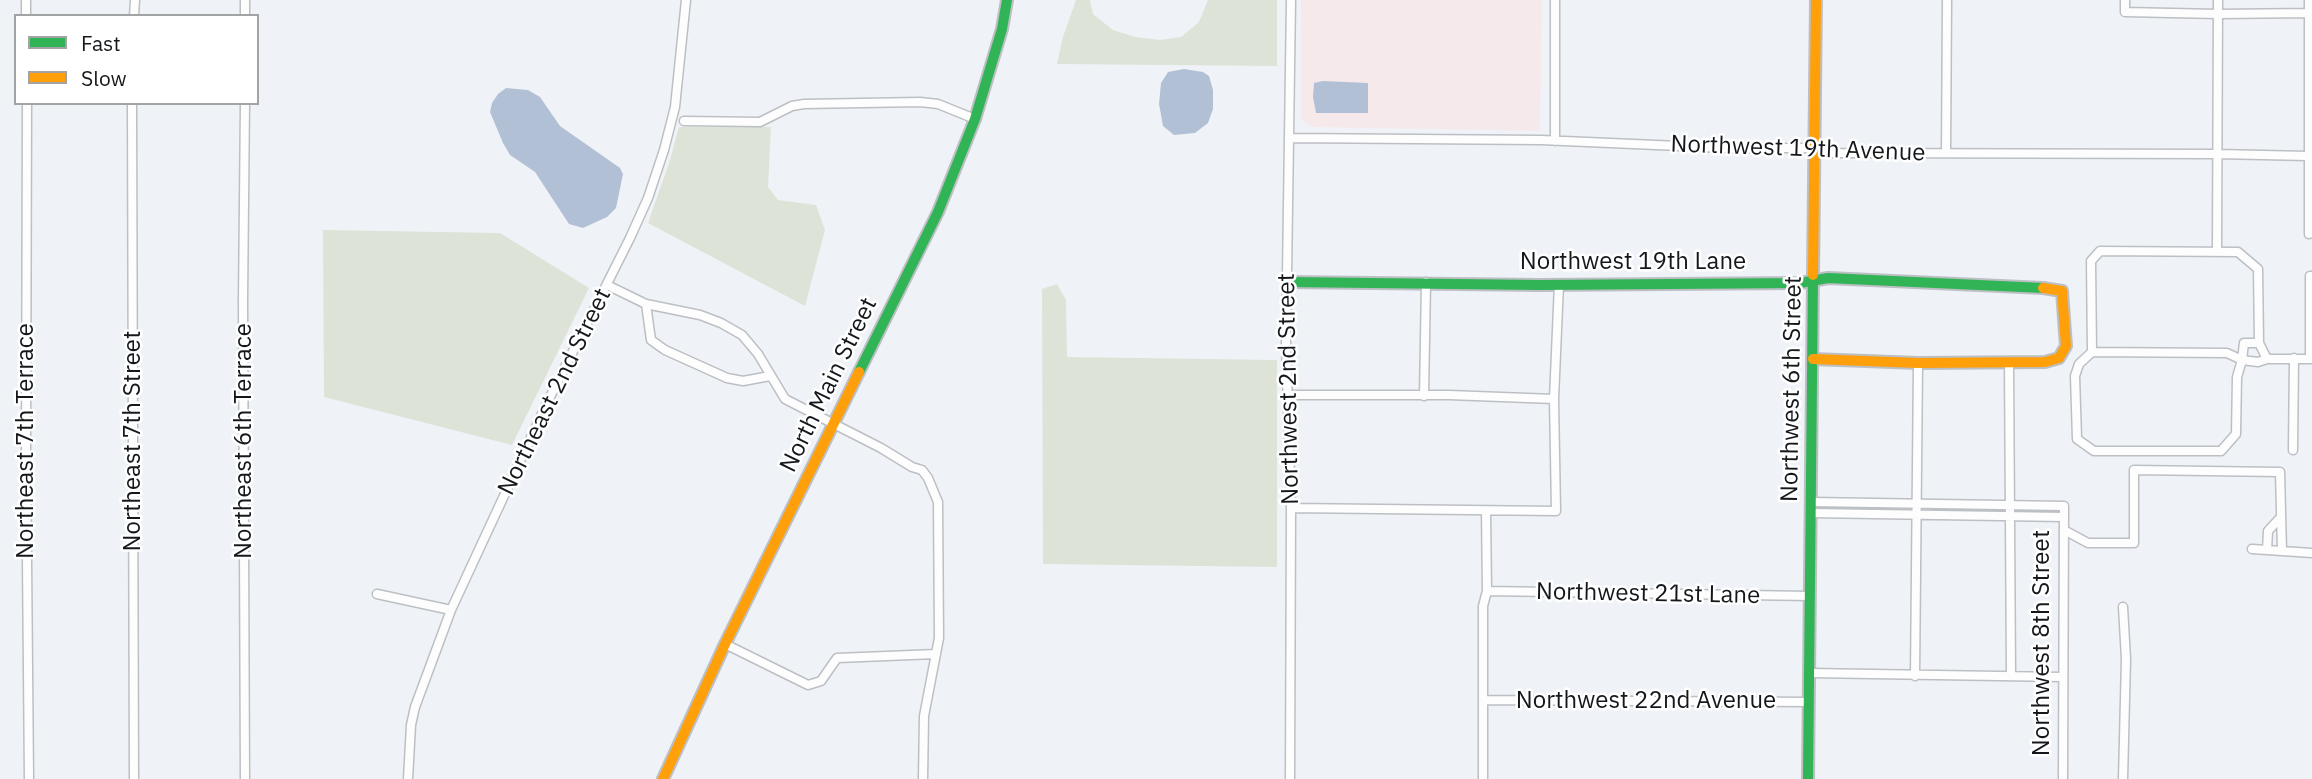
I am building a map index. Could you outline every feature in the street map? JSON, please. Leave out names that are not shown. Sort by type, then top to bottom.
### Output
[{"type":"main road","name":"North Main Street","points":[[663,779],[725,644],[938,212],[975,119],[1002,29],[1007,0]]},
{"type":"main road","name":"Northwest 6th Street","points":[[1808,779],[1816,0]]},
{"type":"main road","name":"Northwest 19th Lane","points":[[1287,282],[1800,283],[1828,278],[2023,285],[2062,291],[2066,346],[2059,358],[2045,362],[2009,362]]},
{"type":"main road","points":[[1813,359],[1918,363],[2009,362]]},
{"type":"street","name":"Northeast 2nd Street","points":[[408,779],[411,725],[415,707],[451,610],[552,392],[648,198],[675,107],[686,0]]},
{"type":"street","name":"Northwest 2nd Street","points":[[1290,779],[1291,508],[1287,282],[1291,0]]},
{"type":"street","points":[[1555,0],[1555,141]]},
{"type":"street","points":[[1946,153],[1947,0]]},
{"type":"street","points":[[2125,0],[2125,12],[2309,12]]},
{"type":"street","points":[[2217,251],[2218,0]]},
{"type":"street","points":[[2309,0],[2309,234]]},
{"type":"street","points":[[684,121],[760,122],[792,106],[804,104],[920,102],[938,104],[975,119]]},
{"type":"street","name":"Northeast 7th Terrace","points":[[27,105],[29,779]]},
{"type":"street","name":"Northeast 7th Street","points":[[132,105],[134,779]]},
{"type":"street","name":"Northeast 6th Terrace","points":[[245,105],[245,779]]},
{"type":"street","name":"Northwest 19th Avenue","points":[[1289,138],[1555,141],[1815,149],[1830,153],[2217,153],[2308,156]]},
{"type":"street","points":[[2092,352],[2091,261],[2100,251],[2217,251],[2238,252],[2258,270],[2259,343],[2267,359]]},
{"type":"street","points":[[2259,343],[2244,343],[2242,360],[2237,377],[2236,434],[2221,451],[2094,451],[2077,439],[2076,376],[2079,364],[2092,352],[2227,353],[2242,360],[2258,362],[2267,359],[2311,358],[2312,276]]},
{"type":"street","points":[[1424,396],[1426,282]]},
{"type":"street","points":[[1291,508],[1556,511],[1554,399],[1559,284]]},
{"type":"street","points":[[607,285],[646,304],[700,315],[732,329],[742,335],[758,354],[785,400],[922,470],[936,493],[939,594],[939,638],[925,716],[923,779]]},
{"type":"street","points":[[646,304],[651,340],[665,350],[727,378],[743,381],[770,376]]},
{"type":"street","points":[[2293,450],[2294,358]]},
{"type":"street","points":[[2009,362],[2011,676]]},
{"type":"street","points":[[1914,676],[1918,363]]},
{"type":"street","points":[[1288,395],[1554,399]]},
{"type":"street","points":[[2063,530],[2088,543],[2134,542],[2134,470],[2280,472],[2282,551]]},
{"type":"street","points":[[1812,507],[2012,504]]},
{"type":"street","name":"Northwest 8th Street","points":[[2012,504],[2064,506],[2063,779]]},
{"type":"street","points":[[1812,507],[1917,515],[2063,517]]},
{"type":"street","points":[[1483,779],[1486,512]]},
{"type":"street","points":[[2267,550],[2269,531],[2280,518]]},
{"type":"street","points":[[2252,549],[2312,553]]},
{"type":"street","name":"Northwest 21st Lane","points":[[1487,592],[1810,596]]},
{"type":"street","points":[[377,594],[451,610]]},
{"type":"street","points":[[2123,607],[2126,659],[2123,779]]},
{"type":"street","points":[[725,644],[808,685],[821,681],[837,658],[936,654]]},
{"type":"street","name":"Northwest 22nd Avenue","points":[[1809,673],[2063,677]]},
{"type":"street","name":"Northwest 22nd Avenue","points":[[1484,700],[1809,702]]},
{"type":"shaded area","points":[[1076,0],[1090,0],[1093,14],[1113,30],[1135,37],[1160,40],[1181,37],[1199,22],[1208,0],[1277,0],[1277,66],[1057,64]]},
{"type":"shaded area","points":[[1301,0],[1542,0],[1540,131],[1311,127],[1301,120]]},
{"type":"shaded area","points":[[679,127],[771,127],[768,187],[778,200],[816,205],[825,230],[805,306],[648,223]]},
{"type":"shaded area","points":[[323,230],[500,233],[589,288],[512,445],[324,397]]},
{"type":"shaded area","points":[[1057,284],[1066,300],[1067,357],[1277,360],[1277,567],[1043,564],[1042,289]]},
{"type":"water","points":[[1184,69],[1203,72],[1209,76],[1213,90],[1213,109],[1208,123],[1195,133],[1174,135],[1163,126],[1159,104],[1161,83],[1168,72]]},
{"type":"water","points":[[1314,83],[1368,83],[1368,113],[1316,113]]},
{"type":"water","points":[[506,88],[528,90],[540,97],[560,126],[620,168],[623,174],[616,208],[607,217],[583,228],[569,224],[535,172],[510,155],[490,112],[498,94]]},
{"type":"traffic: fast","points":[[859,372],[938,212],[975,119],[1002,29],[1007,0]]},
{"type":"traffic: fast","points":[[1808,779],[1813,275]]},
{"type":"traffic: fast","points":[[1287,282],[1540,285],[1800,283],[1828,278],[2043,288]]},
{"type":"traffic: slow","points":[[1813,275],[1816,0]]},
{"type":"traffic: slow","points":[[1813,359],[1918,363],[2045,362],[2059,358],[2066,346],[2062,291],[2043,288]]},
{"type":"traffic: slow","points":[[663,779],[725,644],[859,372]]}]
